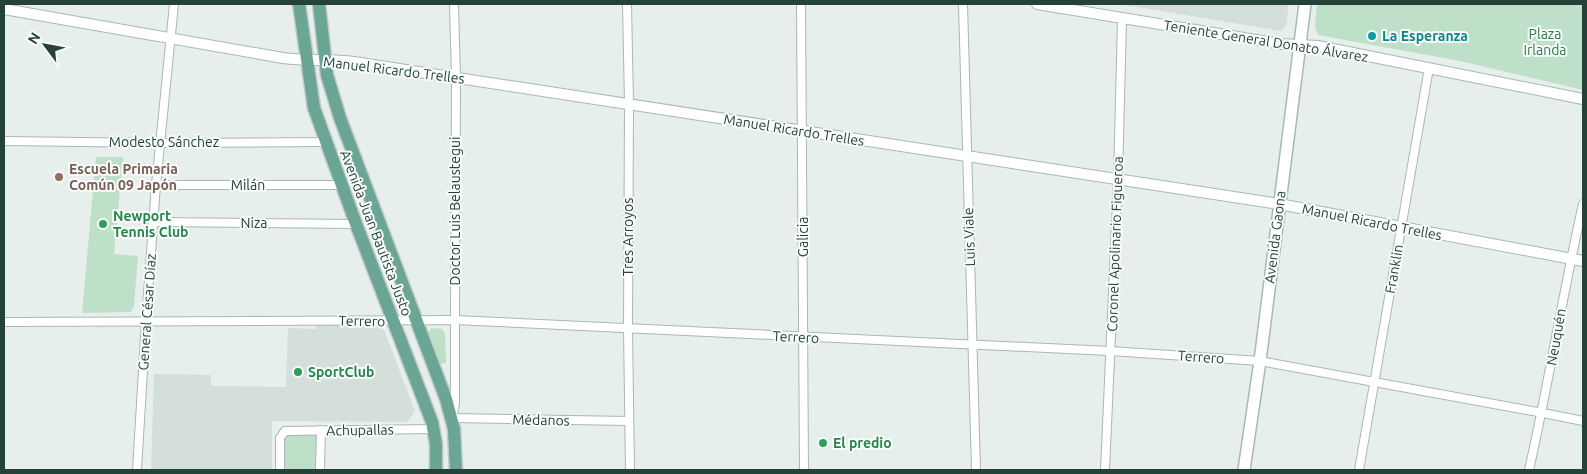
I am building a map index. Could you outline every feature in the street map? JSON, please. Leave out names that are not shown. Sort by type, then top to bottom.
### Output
[{"type":"main road","name":"Avenida Juan Bautista Justo","points":[[299,4],[314,108],[341,185],[434,429],[436,470]]},
{"type":"main road","name":"Avenida Juan Bautista Justo","points":[[319,4],[327,75],[340,118],[452,418],[456,470]]},
{"type":"main road","name":"Avenida Gaona","points":[[1244,470],[1260,361],[1305,4]]},
{"type":"street","name":"General César Díaz","points":[[137,470],[153,222],[174,4]]},
{"type":"street","name":"Doctor Luis Belaustegui","points":[[452,418],[455,404],[456,78],[454,4]]},
{"type":"street","name":"Tres Arroyos","points":[[627,4],[630,470]]},
{"type":"street","name":"Galicia","points":[[801,4],[804,470]]},
{"type":"street","name":"Luis Viale","points":[[963,4],[976,470]]},
{"type":"street","name":"Teniente General Donato Álvarez","points":[[1037,4],[1282,44],[1318,46],[1583,99]]},
{"type":"street","name":"Manuel Ricardo Trelles","points":[[4,9],[306,61],[354,62],[1279,204],[1583,261]]},
{"type":"street","name":"Coronel Apolinario Figueroa","points":[[1106,470],[1118,180],[1122,18]]},
{"type":"street","name":"Franklin","points":[[1358,470],[1429,68]]},
{"type":"street","name":"Modesto Sánchez","points":[[4,141],[160,143],[325,142]]},
{"type":"street","name":"Milán","points":[[156,185],[341,185]]},
{"type":"street","name":"Neuquén","points":[[1529,470],[1583,204]]},
{"type":"street","name":"Niza","points":[[153,222],[356,224]]},
{"type":"street","name":"Terrero","points":[[4,322],[455,320],[1110,351],[1260,361],[1542,412],[1583,422]]},
{"type":"street","name":"Médanos","points":[[452,418],[630,421]]},
{"type":"street","name":"Achupallas","points":[[280,470],[280,438],[285,431],[434,429]]},
{"type":"street","points":[[320,470],[321,430]]},
{"type":"shaded area","points":[[1119,4],[1289,4],[1286,26],[1281,31]]},
{"type":"shaded area","points":[[316,324],[377,326],[384,330],[415,411],[407,422],[272,421],[272,470],[151,470],[154,374],[211,375],[211,386],[286,387],[288,328],[316,329]]},
{"type":"green space","name":"Plaza Irlanda","points":[[1317,4],[1583,4],[1583,90],[1460,61],[1318,35],[1315,26]]},
{"type":"green space","name":"Newport Tennis Club","points":[[96,157],[123,157],[114,254],[138,256],[134,306],[131,312],[82,313]]},
{"type":"green space","points":[[431,328],[442,329],[445,334],[446,363],[438,364],[427,337]]},
{"type":"green space","points":[[283,432],[322,432],[322,470],[283,470]]},
{"type":"place","name":"La Esperanza","points":[[1372,36]]},
{"type":"place","name":"Escuela Primaria Común 09 Japón","points":[[59,177]]},
{"type":"place","name":"Newport Tennis Club","points":[[103,224]]},
{"type":"place","name":"SportClub","points":[[298,372]]},
{"type":"place","name":"El predio","points":[[823,443]]}]
